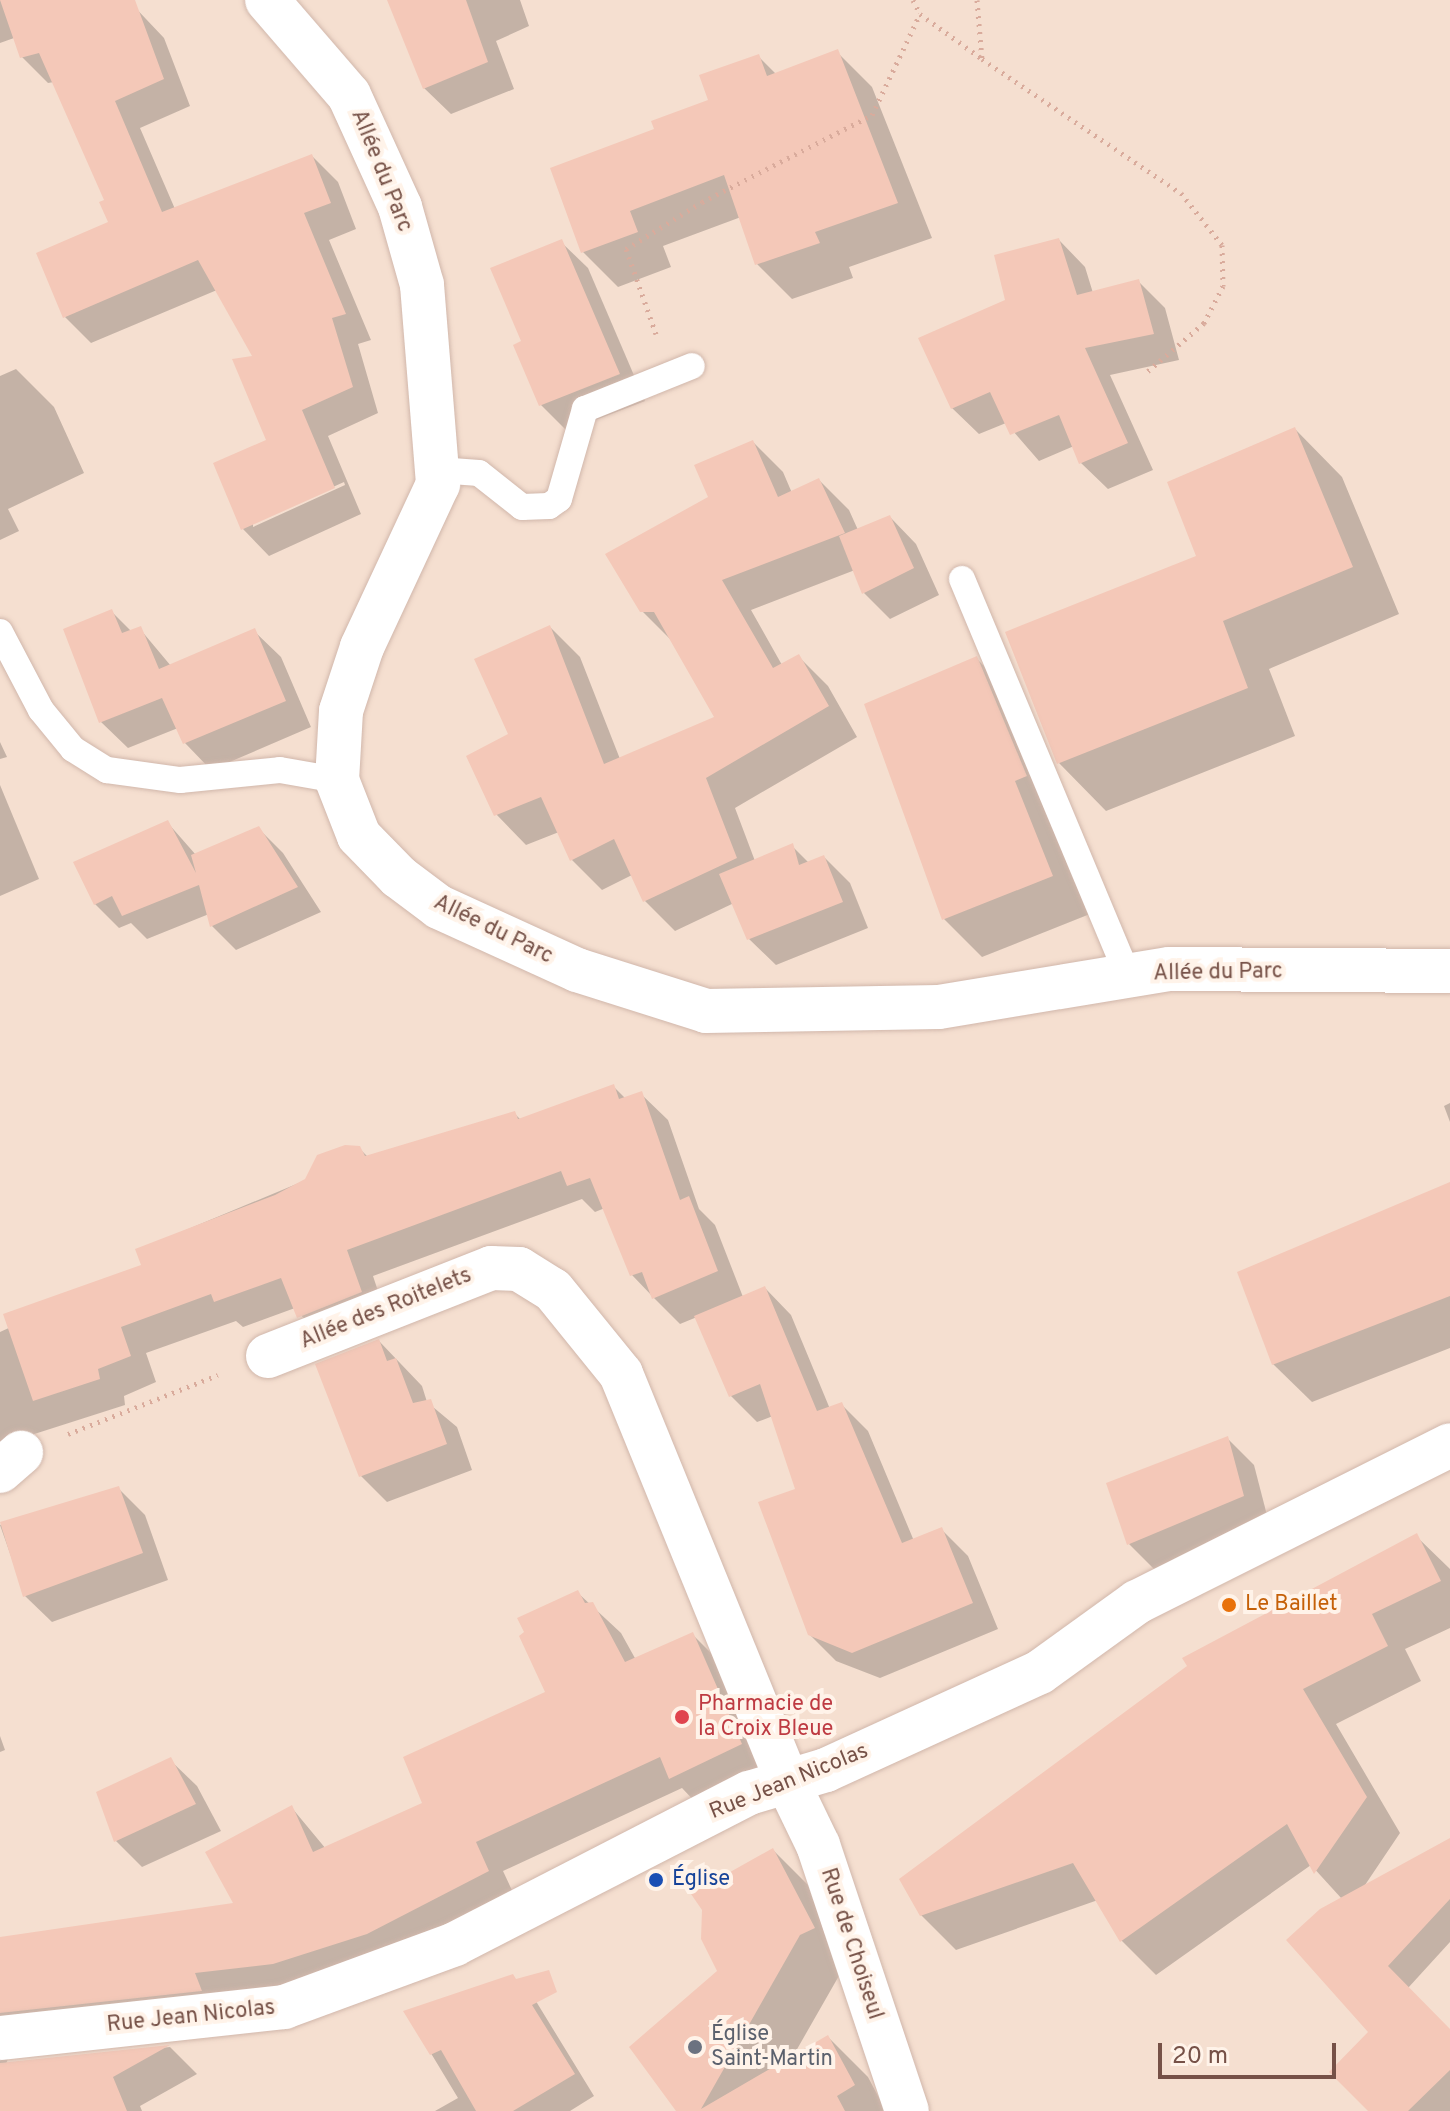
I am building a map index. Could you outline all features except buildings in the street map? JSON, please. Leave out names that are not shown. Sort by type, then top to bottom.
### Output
[{"type":"street","name":"Allée du Parc","points":[[267,0],[349,95],[400,207],[422,285],[438,484],[362,647],[341,711],[337,780],[359,836],[439,907],[577,970],[706,1011],[939,1007],[1169,969],[1450,971]]},
{"type":"street","name":"Allée des Roitelets","points":[[268,1356],[491,1268],[519,1269],[553,1290],[621,1374],[787,1781]]},
{"type":"street","name":"Rue Jean Nicolas","points":[[0,2038],[284,2007],[455,1944],[749,1793],[826,1770],[1040,1672],[1137,1602],[1450,1445]]},
{"type":"street","name":"Rue de Choiseul","points":[[787,1781],[818,1845],[907,2111]]},
{"type":"lane","points":[[438,470],[479,473],[522,507],[549,506],[559,499],[585,409],[681,370]]},
{"type":"lane","points":[[962,579],[1128,976]]},
{"type":"lane","points":[[0,632],[41,710],[73,749],[107,770],[180,780],[280,770],[337,780]]},
{"type":"path","points":[[913,0],[920,14],[982,59],[1181,193],[1222,245],[1223,286],[1204,323],[1148,371]]},
{"type":"path","points":[[977,0],[982,59]]},
{"type":"path","points":[[681,370],[626,249],[702,202],[872,115],[920,14]]},
{"type":"path","points":[[11,1462],[268,1356]]},
{"type":"shaded area","points":[[0,0],[1450,0],[1450,2111],[0,2111]]},
{"type":"place","name":"Le Baillet","points":[[1229,1605]]},
{"type":"place","name":"Pharmacie de la Croix Bleue","points":[[682,1717]]},
{"type":"place","name":"Église","points":[[656,1880]]},
{"type":"place","name":"Église Saint-Martin","points":[[695,2047]]}]
